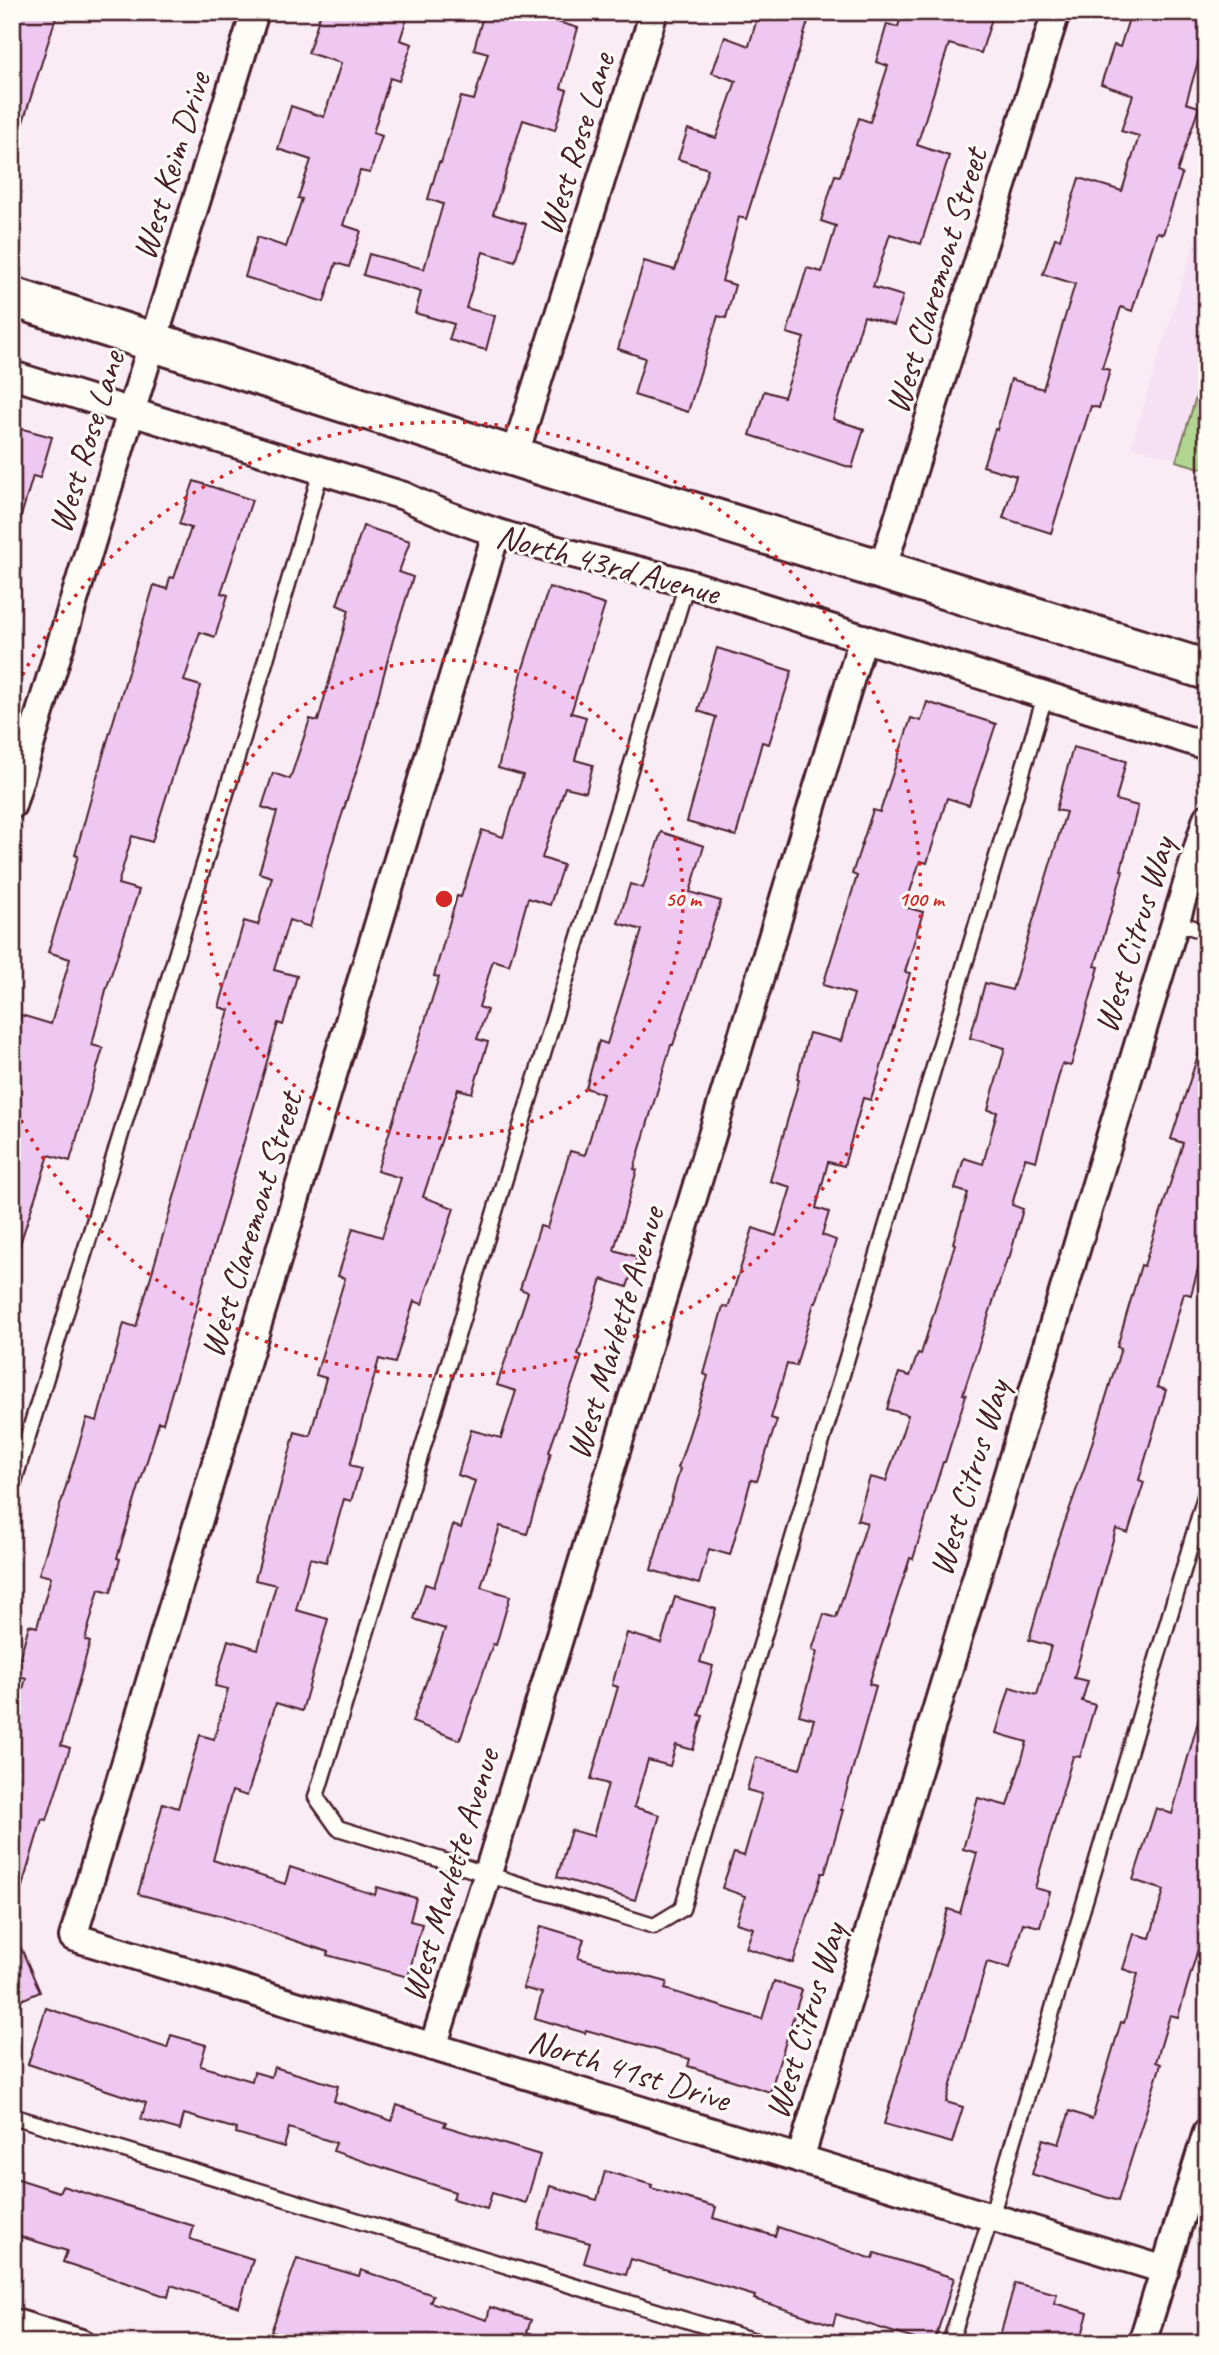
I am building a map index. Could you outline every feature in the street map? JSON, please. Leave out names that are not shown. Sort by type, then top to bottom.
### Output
[{"type":"main road","name":"North 43rd Avenue","points":[[12,297],[514,457],[1207,670]]},
{"type":"street","name":"West Keim Drive","points":[[153,340],[256,12]]},
{"type":"street","name":"West Rose Lane","points":[[514,457],[654,12]]},
{"type":"street","name":"West Claremont Street","points":[[882,570],[1056,12]]},
{"type":"street","name":"West Rose Lane","points":[[12,805],[153,340]]},
{"type":"street","name":"North 43rd Avenue","points":[[12,375],[404,496],[443,515],[496,534],[687,583],[1207,747]]},
{"type":"street","name":"West Claremont Street","points":[[73,1937],[496,534]]},
{"type":"street","name":"West Marlette Avenue","points":[[433,2047],[863,638]]},
{"type":"street","name":"West Citrus Way","points":[[800,2159],[1207,818]]},
{"type":"street","name":"North 41st Drive","points":[[73,1937],[1165,2270]]},
{"type":"street","points":[[1142,2343],[1207,2132]]},
{"type":"street","points":[[12,2322],[81,2343]]},
{"type":"lane","points":[[12,1488],[243,738],[321,471]]},
{"type":"lane","points":[[687,583],[316,1797],[338,1828],[487,1876],[654,1926],[682,1909],[1045,696]]},
{"type":"lane","points":[[1174,922],[1207,932]]},
{"type":"lane","points":[[950,2343],[991,2217],[1207,1490]]},
{"type":"lane","points":[[12,2116],[762,2343]]},
{"type":"shaded area","points":[[1207,201],[1207,468],[1131,446]]},
{"type":"green space","points":[[1207,362],[1207,470],[1176,461]]},
{"type":"building","points":[[12,12],[40,12],[56,17],[18,138],[12,137]]},
{"type":"building","points":[[321,12],[409,12],[400,40],[412,44],[399,81],[390,78],[373,133],[382,136],[370,173],[360,171],[343,225],[361,231],[349,267],[336,263],[324,302],[245,277],[257,237],[286,247],[302,199],[298,198],[311,160],[278,149],[291,106],[324,117],[341,63],[308,53]]},
{"type":"building","points":[[484,12],[540,12],[538,16],[578,28],[561,88],[567,90],[555,130],[523,120],[493,214],[526,224],[515,261],[483,252],[466,308],[495,316],[486,350],[449,340],[454,324],[415,313],[421,292],[363,275],[369,254],[424,269],[443,204],[428,199],[461,97],[474,100],[488,53],[474,49]]},
{"type":"building","points":[[759,12],[811,12],[746,219],[739,217],[722,281],[735,285],[726,318],[718,316],[688,412],[634,395],[645,358],[618,349],[644,261],[675,270],[708,169],[678,159],[688,129],[716,138],[736,81],[712,73],[725,37],[749,46]]},
{"type":"building","points":[[902,12],[994,12],[981,53],[949,44],[917,145],[949,156],[921,244],[890,234],[873,287],[903,296],[894,325],[864,316],[833,419],[864,429],[852,468],[750,435],[764,391],[784,397],[804,338],[787,333],[807,268],[822,272],[836,226],[821,221],[835,175],[840,176],[859,118],[870,122],[888,66],[876,62],[887,24],[898,27]]},
{"type":"building","points":[[1131,12],[1207,12],[1207,31],[1186,103],[1199,107],[1177,172],[1182,174],[1163,234],[1157,232],[1132,311],[1121,307],[1102,368],[1110,370],[1099,408],[1091,406],[1051,533],[1003,518],[1016,476],[983,466],[995,429],[997,430],[1011,379],[1043,389],[1075,284],[1043,274],[1055,238],[1060,239],[1079,178],[1122,191],[1139,136],[1121,131],[1133,95],[1101,84],[1114,45],[1120,47]]},
{"type":"building","points":[[12,426],[52,437],[40,478],[33,476],[19,523],[12,522]]},
{"type":"building","points":[[194,481],[252,500],[221,593],[228,595],[215,637],[200,632],[184,681],[201,686],[152,842],[132,836],[118,884],[139,890],[106,990],[92,1045],[103,1048],[70,1161],[49,1155],[17,1253],[12,1252],[12,1045],[21,1015],[51,1024],[70,959],[48,952],[78,856],[75,855],[154,585],[167,589],[170,577],[174,578],[191,528],[179,524]]},
{"type":"building","points":[[363,526],[410,541],[399,572],[413,577],[365,745],[331,848],[310,927],[289,920],[274,970],[297,976],[283,1025],[278,1023],[163,1423],[159,1422],[117,1558],[120,1559],[111,1592],[99,1589],[85,1640],[90,1642],[61,1745],[70,1748],[47,1820],[42,1819],[19,1897],[12,1896],[12,1731],[26,1678],[15,1675],[29,1625],[37,1627],[51,1577],[39,1574],[87,1418],[97,1421],[124,1323],[136,1327],[229,1010],[219,1007],[244,921],[258,925],[272,877],[259,873],[277,812],[262,807],[273,773],[290,779],[310,719],[318,721],[349,610],[337,605]]},
{"type":"building","points":[[549,587],[605,605],[571,713],[586,717],[575,760],[593,765],[586,792],[565,787],[542,858],[563,865],[550,905],[528,898],[509,965],[493,960],[479,1007],[487,1010],[477,1039],[488,1042],[472,1093],[458,1089],[423,1197],[454,1208],[422,1304],[414,1301],[395,1363],[379,1359],[350,1465],[361,1468],[351,1501],[344,1499],[326,1562],[310,1558],[296,1610],[328,1619],[302,1711],[276,1703],[247,1796],[232,1791],[213,1860],[285,1884],[290,1867],[375,1895],[377,1887],[416,1898],[410,1921],[422,1924],[408,1977],[327,1955],[328,1952],[222,1916],[138,1894],[163,1803],[178,1808],[200,1735],[214,1739],[228,1689],[215,1686],[228,1640],[258,1649],[276,1585],[255,1580],[295,1432],[310,1436],[326,1378],[316,1375],[345,1278],[338,1276],[353,1228],[382,1237],[401,1178],[377,1171],[439,977],[434,976],[457,896],[461,897],[482,830],[503,837],[523,775],[498,768],[523,668]]},
{"type":"building","points":[[717,648],[792,671],[769,744],[762,742],[736,836],[687,822],[716,717],[698,711]]},
{"type":"building","points":[[927,702],[996,724],[969,805],[947,798],[927,863],[920,861],[905,907],[923,912],[905,972],[910,973],[871,1100],[863,1098],[844,1166],[828,1162],[816,1208],[829,1212],[822,1235],[836,1240],[796,1366],[787,1364],[771,1418],[777,1420],[757,1481],[751,1480],[730,1555],[709,1549],[699,1584],[651,1570],[680,1469],[678,1468],[708,1376],[704,1374],[723,1306],[728,1308],[753,1228],[776,1236],[791,1187],[770,1181],[799,1080],[797,1079],[809,1033],[841,1041],[854,994],[823,985],[857,876],[852,874],[873,810],[880,812],[911,718],[921,721]]},
{"type":"building","points":[[1073,747],[1126,761],[1116,800],[1138,806],[1121,870],[1123,871],[1095,966],[1099,967],[1071,1066],[1062,1064],[1036,1161],[1025,1158],[1012,1205],[1023,1209],[1009,1259],[963,1394],[966,1395],[945,1462],[869,1684],[876,1686],[843,1810],[825,1873],[822,1873],[793,1963],[746,1948],[753,1928],[736,1923],[745,1896],[722,1888],[734,1853],[744,1856],[762,1794],[747,1790],[756,1757],[800,1769],[814,1719],[799,1715],[817,1652],[812,1650],[824,1614],[836,1618],[867,1523],[857,1520],[870,1477],[886,1481],[908,1415],[887,1409],[899,1373],[910,1376],[918,1353],[921,1354],[955,1244],[953,1243],[968,1193],[955,1189],[964,1158],[983,1164],[997,1112],[988,1110],[1005,1048],[970,1038],[985,983],[1012,990],[1066,812],[1056,810]]},
{"type":"building","points":[[661,832],[704,846],[690,892],[721,901],[671,1045],[634,1169],[637,1170],[614,1250],[637,1257],[627,1287],[602,1279],[578,1354],[582,1356],[549,1452],[551,1453],[527,1534],[500,1526],[481,1587],[510,1596],[496,1645],[493,1644],[460,1740],[412,1722],[445,1629],[414,1619],[425,1584],[434,1587],[453,1525],[461,1528],[475,1481],[458,1475],[471,1430],[501,1438],[516,1391],[497,1385],[528,1292],[520,1289],[540,1226],[547,1228],[570,1151],[585,1155],[603,1094],[586,1088],[599,1041],[607,1044],[642,930],[618,923],[630,884],[643,888]]},
{"type":"building","points":[[1201,1046],[1207,1047],[1207,1263],[1200,1261],[1191,1295],[1184,1293],[1157,1387],[1166,1390],[1139,1480],[1144,1482],[1128,1533],[1116,1529],[1074,1678],[1088,1681],[1082,1701],[1095,1705],[1080,1757],[1073,1756],[1035,1888],[1050,1892],[1040,1927],[1023,1923],[1010,1968],[987,1962],[946,2102],[963,2107],[952,2143],[884,2124],[948,1909],[960,1913],[977,1853],[963,1849],[978,1798],[1008,1806],[1027,1742],[996,1733],[1010,1687],[1037,1695],[1051,1646],[1029,1640],[1052,1558],[1086,1463],[1121,1348],[1117,1347],[1141,1265],[1144,1266],[1183,1143],[1171,1139]]},
{"type":"building","points":[[675,1597],[716,1609],[700,1662],[713,1666],[699,1715],[703,1716],[693,1750],[676,1745],[670,1766],[648,1760],[634,1807],[660,1815],[635,1900],[557,1877],[571,1830],[593,1836],[608,1784],[591,1779],[618,1687],[612,1685],[627,1633],[661,1643]]},
{"type":"building","points":[[1199,1718],[1207,1719],[1207,1918],[1178,2017],[1170,2015],[1156,2062],[1161,2064],[1118,2201],[1032,2174],[1043,2139],[1059,2144],[1070,2111],[1092,2119],[1138,1974],[1123,1969],[1134,1934],[1150,1938],[1164,1890],[1133,1880],[1156,1808],[1172,1814]]},
{"type":"building","points":[[541,1926],[584,1939],[578,1958],[667,1982],[665,1989],[762,2019],[774,1981],[802,1990],[770,2092],[688,2066],[690,2059],[535,2018],[542,1993],[523,1988]]},
{"type":"building","points":[[12,1927],[40,1992],[12,2004]]},
{"type":"building","points":[[46,2008],[167,2048],[171,2035],[206,2045],[200,2066],[252,2081],[254,2072],[271,2077],[274,2067],[338,2086],[334,2101],[392,2121],[397,2105],[446,2122],[444,2126],[540,2155],[526,2203],[492,2193],[487,2209],[453,2199],[455,2192],[333,2151],[336,2143],[289,2128],[284,2147],[236,2133],[237,2129],[184,2114],[180,2130],[141,2119],[146,2103],[28,2064]]},
{"type":"building","points":[[605,2171],[716,2207],[713,2218],[775,2236],[778,2227],[873,2259],[875,2253],[954,2278],[934,2343],[836,2314],[833,2325],[754,2299],[755,2296],[631,2259],[626,2275],[584,2263],[590,2243],[538,2229],[550,2186],[597,2200]]},
{"type":"building","points":[[12,2177],[59,2192],[62,2186],[194,2226],[190,2239],[253,2259],[239,2307],[171,2285],[168,2297],[63,2262],[67,2251],[12,2234]]},
{"type":"building","points":[[297,2258],[359,2276],[361,2270],[433,2295],[430,2302],[487,2320],[490,2307],[531,2320],[527,2332],[542,2337],[541,2343],[309,2343],[271,2332]]},
{"type":"building","points":[[1015,2283],[1057,2294],[1054,2303],[1088,2313],[1080,2343],[998,2343]]}]
